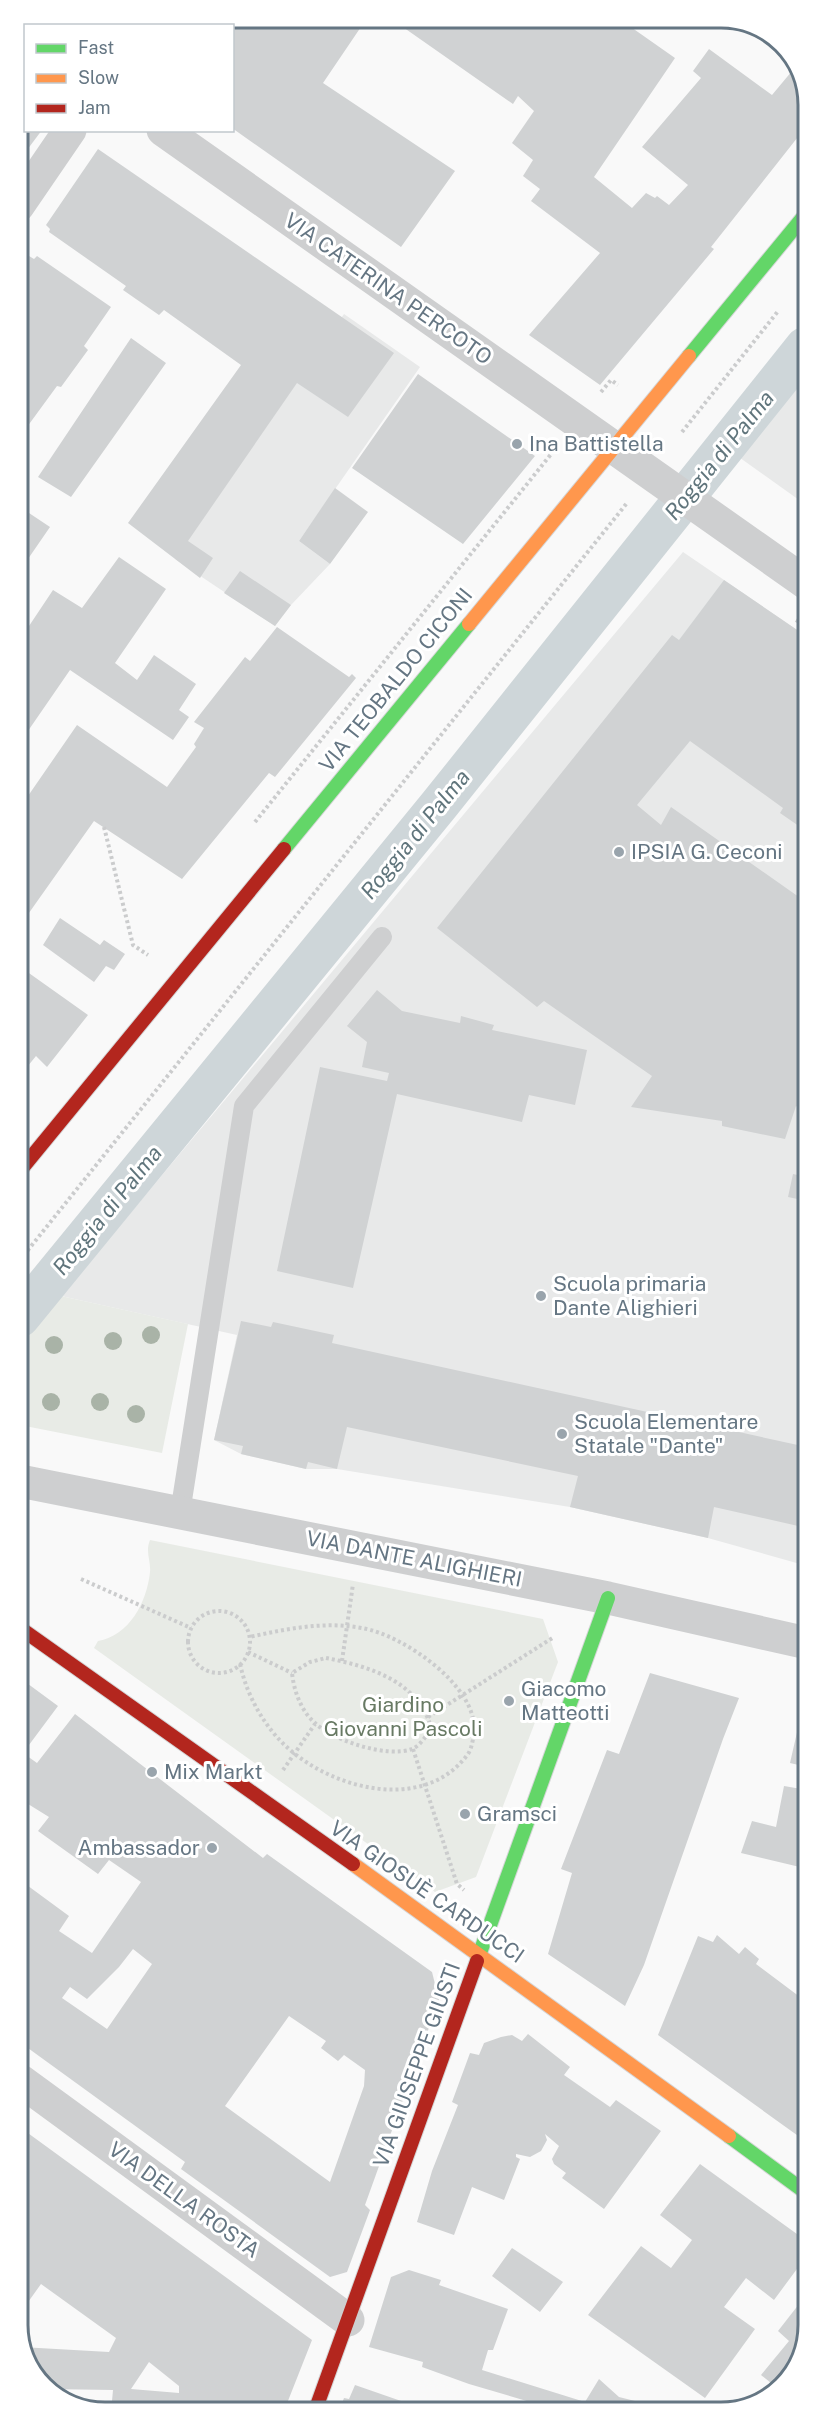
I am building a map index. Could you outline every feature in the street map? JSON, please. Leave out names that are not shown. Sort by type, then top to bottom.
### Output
[{"type":"street","points":[[28,191],[69,132]]},
{"type":"street","name":"VIA CATERINA PERCOTO","points":[[166,132],[798,577]]},
{"type":"street","name":"VIA TEOBALDO CICONI","points":[[28,1162],[798,224]]},
{"type":"street","name":"VIA DANTE ALIGHIERI","points":[[28,1483],[608,1598],[798,1641]]},
{"type":"street","name":"VIA GIUSEPPE GIUSTI","points":[[318,2401],[608,1598]]},
{"type":"street","name":"VIA GIOSUÈ CARDUCCI","points":[[28,1634],[479,1953],[798,2187]]},
{"type":"street","name":"VIA DELLA ROSTA","points":[[28,2086],[348,2320]]},
{"type":"lane","points":[[180,1513],[244,1106],[382,937]]},
{"type":"path","points":[[682,432],[784,304]]},
{"type":"path","points":[[595,399],[612,380],[620,386]]},
{"type":"path","points":[[252,825],[552,453]]},
{"type":"path","points":[[28,1250],[626,503]]},
{"type":"path","points":[[104,827],[133,945],[147,955]]},
{"type":"path","points":[[140,964],[155,946]]},
{"type":"path","points":[[342,1661],[354,1577]]},
{"type":"path","points":[[81,1580],[191,1628]]},
{"type":"path","points":[[223,1611],[241,1620],[249,1637],[248,1652],[240,1664],[224,1672],[204,1669],[197,1664],[188,1647],[191,1628],[205,1614],[223,1611]]},
{"type":"path","points":[[240,1664],[245,1686],[262,1719],[277,1738],[294,1753],[346,1782],[395,1789],[425,1786],[454,1770],[470,1752],[475,1722],[472,1710],[440,1669],[418,1652],[376,1631],[347,1626],[316,1624],[249,1637]]},
{"type":"path","points":[[428,1717],[562,1633]]},
{"type":"path","points":[[248,1652],[292,1673]]},
{"type":"path","points":[[326,1658],[368,1667],[389,1677],[411,1694],[428,1717],[431,1728],[413,1749],[385,1750],[344,1741],[315,1724],[294,1691],[292,1673],[326,1658]]},
{"type":"path","points":[[282,1771],[315,1724]]},
{"type":"path","points":[[413,1749],[457,1884]]},
{"type":"shaded area","points":[[344,314],[420,367],[299,541],[330,564],[291,605],[275,626],[175,559]]},
{"type":"shaded area","points":[[798,374],[798,499],[736,455]]},
{"type":"shaded area","points":[[683,552],[798,631],[798,1563],[708,1538],[570,1507],[337,1469],[306,1469],[241,1454],[214,1440],[237,1335],[61,1296]]},
{"type":"green space","points":[[61,1296],[188,1324],[162,1453],[28,1427],[28,1335]]},
{"type":"green space","name":"Giardino Giovanni Pascoli","points":[[150,1540],[543,1619],[558,1662],[476,1877],[435,1892],[94,1648],[98,1641],[109,1638],[127,1625],[140,1606],[150,1572],[148,1548]]},
{"type":"building","points":[[234,28],[360,28],[323,83],[455,171],[401,247],[234,129]]},
{"type":"building","points":[[405,28],[633,29],[675,58],[594,177],[632,208],[646,193],[655,198],[657,196],[669,205],[688,185],[642,147],[701,78],[693,71],[709,49],[772,95],[790,73],[795,85],[798,105],[798,137],[711,247],[714,249],[600,385],[529,335],[600,253],[531,201],[540,189],[523,176],[533,160],[512,143],[534,111],[518,96],[513,104]]},
{"type":"building","points":[[28,132],[40,132],[28,149]]},
{"type":"building","points":[[98,149],[394,353],[348,417],[297,383],[188,541],[213,558],[200,578],[128,523],[241,365],[164,310],[159,315],[123,290],[126,286],[49,232],[50,229],[46,225]]},
{"type":"building","points":[[37,256],[111,307],[84,346],[88,350],[61,387],[57,386],[28,426],[28,257],[34,259]]},
{"type":"building","points":[[131,338],[166,363],[71,497],[38,477]]},
{"type":"building","points":[[418,374],[535,456],[463,544],[352,468]]},
{"type":"building","points":[[335,488],[368,512],[330,564],[299,541]]},
{"type":"building","points":[[28,512],[50,527],[28,559]]},
{"type":"building","points":[[119,557],[166,589],[115,663],[137,680],[154,655],[196,684],[179,710],[189,717],[173,740],[70,670],[28,731],[28,628],[53,590],[82,608]]},
{"type":"building","points":[[240,571],[291,605],[275,626],[224,593]]},
{"type":"building","points":[[724,580],[798,631],[798,825],[780,813],[783,808],[690,741],[637,805],[661,825],[671,807],[798,896],[798,1107],[796,1106],[785,1139],[722,1126],[722,1121],[631,1107],[652,1076],[544,1001],[537,1007],[437,928],[672,635],[679,640]]},
{"type":"building","points":[[277,627],[349,677],[352,674],[356,678],[275,777],[269,773],[182,879],[94,821],[28,914],[28,796],[77,725],[167,787],[196,747],[194,744],[204,728],[194,722],[245,657],[250,661]]},
{"type":"building","points":[[60,918],[100,945],[104,940],[125,954],[114,970],[106,966],[94,982],[43,945]]},
{"type":"building","points":[[28,972],[88,1015],[47,1067],[36,1056],[28,1066]]},
{"type":"building","points":[[377,990],[402,1011],[460,1023],[461,1016],[494,1025],[492,1030],[587,1050],[575,1105],[529,1095],[522,1122],[397,1094],[353,1288],[277,1271],[320,1067],[387,1081],[389,1073],[362,1067],[367,1042],[347,1026]]},
{"type":"building","points":[[793,1174],[798,1175],[798,1199],[788,1197]]},
{"type":"building","name":"Scuola Elementare Statale \"Dante\"","points":[[241,1321],[271,1327],[273,1322],[334,1335],[332,1343],[798,1445],[798,1526],[714,1507],[708,1538],[570,1507],[578,1476],[347,1427],[337,1469],[308,1462],[306,1469],[241,1454],[243,1446],[214,1440]]},
{"type":"building","points":[[650,1673],[739,1698],[644,1965],[625,2006],[548,1954],[572,1873],[561,1869],[607,1750],[619,1754]]},
{"type":"building","points":[[28,1684],[58,1706],[28,1746]]},
{"type":"building","points":[[75,1714],[263,1858],[267,1854],[432,1972],[439,2000],[365,2205],[370,2210],[347,2272],[330,2277],[181,2169],[185,2162],[28,2048],[28,1886],[69,1916],[59,1931],[92,1953],[141,1882],[109,1860],[98,1874],[38,1831],[49,1817],[28,1804],[28,1757],[37,1763]],"holes":[[[133,1949],[152,1964],[107,2029],[62,1998],[70,1987],[87,1999],[119,1967]],[[289,2016],[326,2041],[321,2048],[338,2061],[344,2055],[365,2070],[364,2086],[330,2182],[225,2106]]]},
{"type":"building","points":[[798,1728],[798,1765],[790,1763]]},
{"type":"building","points":[[784,1786],[798,1788],[798,1867],[741,1853],[752,1821],[776,1827]]},
{"type":"building","points":[[717,1935],[739,1954],[745,1947],[759,1959],[756,1964],[798,1996],[798,2136],[658,2035],[698,1936],[713,1942]]},
{"type":"building","points":[[528,2034],[570,2067],[564,2075],[610,2107],[616,2100],[661,2131],[604,2209],[562,2178],[566,2173],[554,2164],[552,2159],[559,2146],[545,2134],[547,2140],[541,2151],[530,2157],[516,2154],[516,2157],[520,2159],[504,2200],[472,2187],[454,2235],[417,2222],[432,2171],[458,2105],[452,2102],[470,2053],[479,2055],[484,2043],[501,2037],[512,2035],[522,2041]]},
{"type":"building","points":[[28,2133],[312,2340],[288,2401],[112,2401],[113,2390],[63,2389],[39,2363],[32,2348],[109,2352],[116,2338],[41,2284],[28,2302]],"holes":[[[149,2362],[179,2386],[179,2393],[131,2389]]]},
{"type":"building","points":[[700,2164],[798,2235],[798,2268],[774,2300],[746,2278],[724,2307],[755,2329],[705,2398],[588,2315],[641,2246],[671,2268],[692,2240],[660,2215]]},
{"type":"building","points":[[512,2248],[563,2282],[540,2312],[492,2276]]},
{"type":"building","points":[[409,2270],[441,2280],[439,2285],[508,2309],[493,2350],[488,2350],[482,2370],[584,2402],[529,2402],[422,2367],[423,2362],[369,2347],[391,2277]]},
{"type":"building","points":[[798,2305],[796,2340],[790,2359],[771,2383],[761,2375],[789,2341],[778,2331]]},
{"type":"building","points":[[599,2379],[619,2397],[638,2402],[585,2402]]},
{"type":"building","points":[[355,2385],[402,2401],[343,2401],[344,2398],[349,2399]]},
{"type":"waterway","name":"Roggia di Palma","points":[[28,1307],[439,805],[798,356]]},
{"type":"traffic: fast","points":[[689,356],[798,224]]},
{"type":"traffic: fast","points":[[284,849],[469,624]]},
{"type":"traffic: fast","points":[[477,1961],[608,1598]]},
{"type":"traffic: fast","points":[[729,2136],[798,2187]]},
{"type":"traffic: slow","points":[[469,624],[689,356]]},
{"type":"traffic: slow","points":[[353,1864],[729,2136]]},
{"type":"traffic: jam","points":[[28,1161],[284,849]]},
{"type":"traffic: jam","points":[[28,1634],[353,1864]]},
{"type":"traffic: jam","points":[[318,2401],[477,1961]]},
{"type":"place","name":"Ina Battistella","points":[[517,444]]},
{"type":"place","name":"IPSIA G. Ceconi","points":[[619,852]]},
{"type":"place","name":"Scuola primaria Dante Alighieri","points":[[541,1296]]},
{"type":"place","name":"Scuola Elementare Statale \"Dante\"","points":[[562,1434]]},
{"type":"place","name":"Giacomo Matteotti","points":[[509,1701]]},
{"type":"place","name":"Mix Markt","points":[[152,1772]]},
{"type":"place","name":"Gramsci","points":[[465,1814]]},
{"type":"place","name":"Ambassador","points":[[212,1848]]}]
